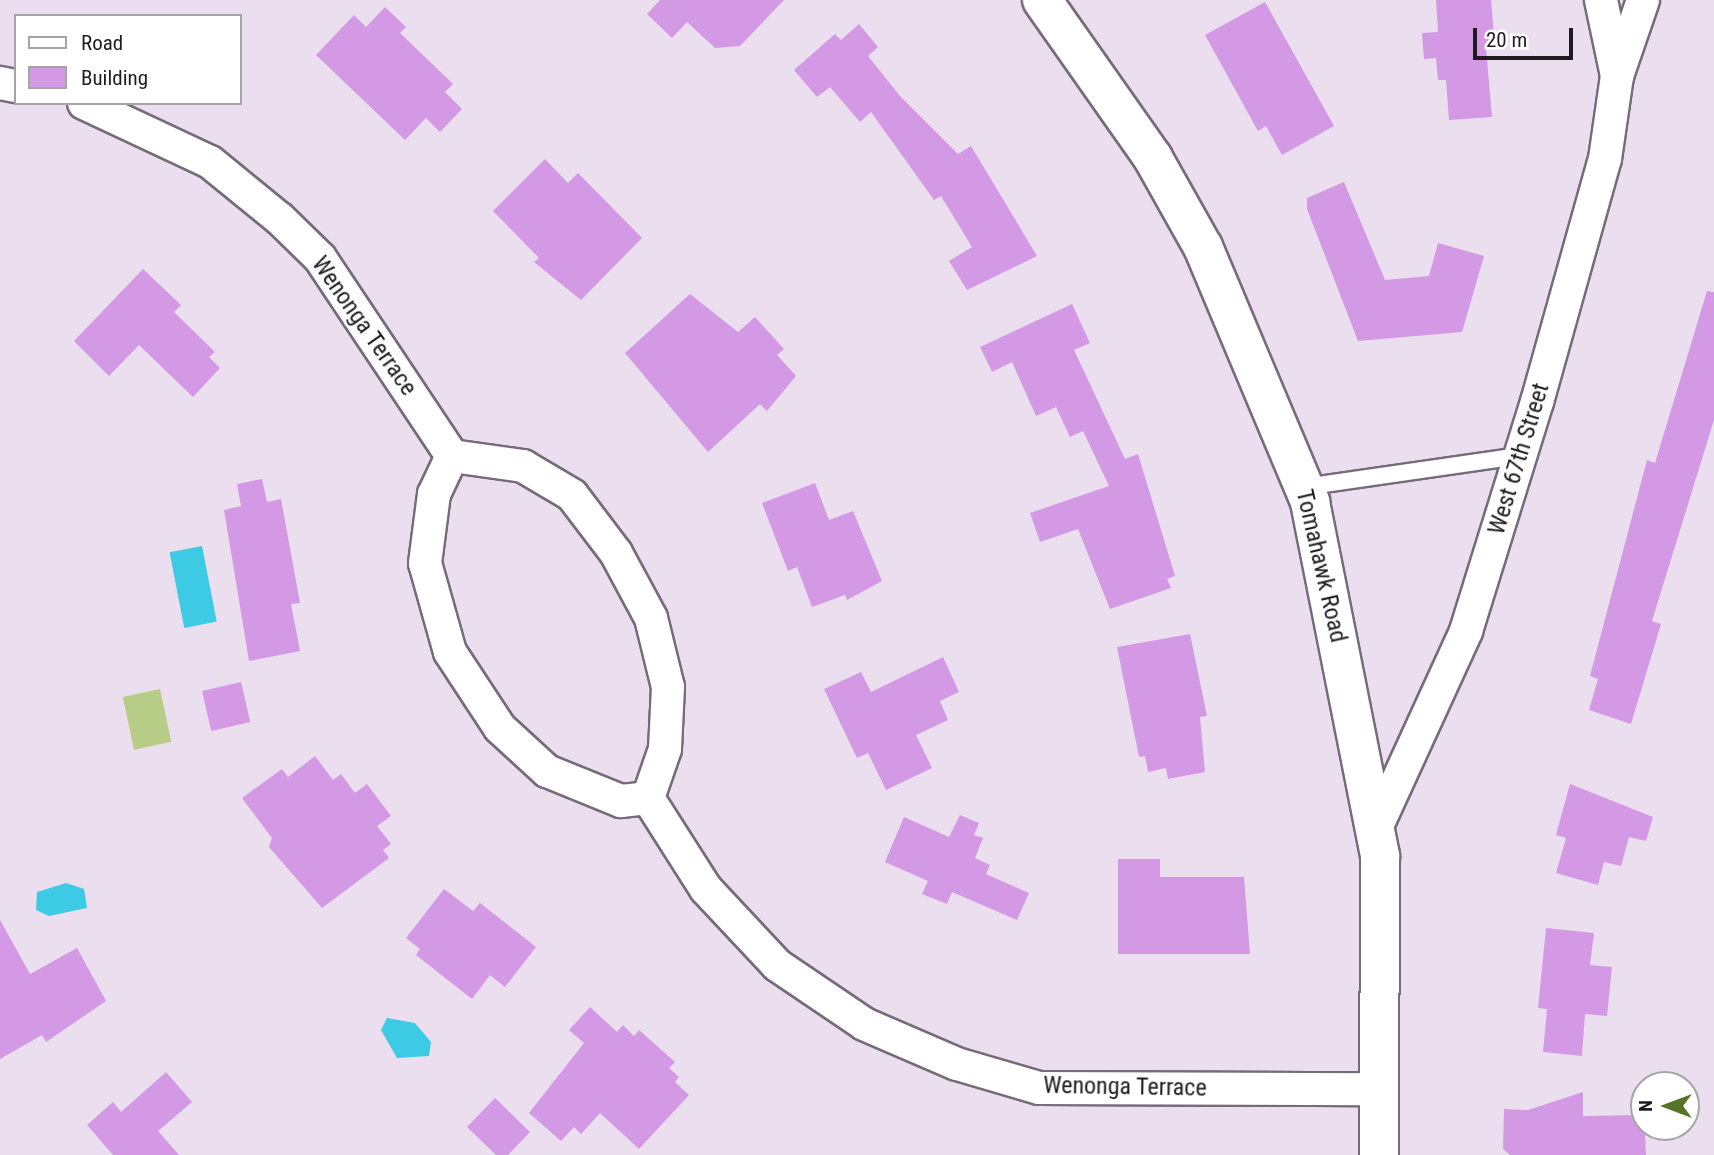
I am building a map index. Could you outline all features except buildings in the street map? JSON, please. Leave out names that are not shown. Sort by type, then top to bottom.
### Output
[{"type":"street","name":"Tomahawk Road","points":[[1042,0],[1153,158],[1203,247],[1304,487],[1376,828],[1383,902],[1379,1155]]},
{"type":"street","name":"West 67th Street","points":[[1601,0],[1617,76]]},
{"type":"street","name":"West 67th Street","points":[[1376,828],[1466,631],[1605,159],[1617,76],[1643,0]]},
{"type":"street","name":"Wenonga Terrace","points":[[88,105],[210,162],[281,219],[320,258],[452,456]]},
{"type":"street","points":[[452,456],[523,466],[562,489],[616,553],[651,618],[667,687],[665,749],[648,798],[621,801],[547,771],[500,728],[450,652],[425,563],[434,494],[452,456]]},
{"type":"street","name":"Wenonga Terrace","points":[[648,798],[706,889],[777,965],[863,1024],[957,1064],[1039,1088],[1379,1089]]},
{"type":"lane","points":[[1304,487],[1519,456]]},
{"type":"green space","points":[[160,689],[171,742],[134,750],[123,697]]},
{"type":"water","points":[[202,546],[217,622],[184,628],[170,552]]},
{"type":"water","points":[[66,883],[84,889],[87,908],[49,916],[36,910],[37,892]]},
{"type":"water","points":[[387,1018],[415,1023],[431,1042],[429,1056],[397,1058],[381,1030]]}]
